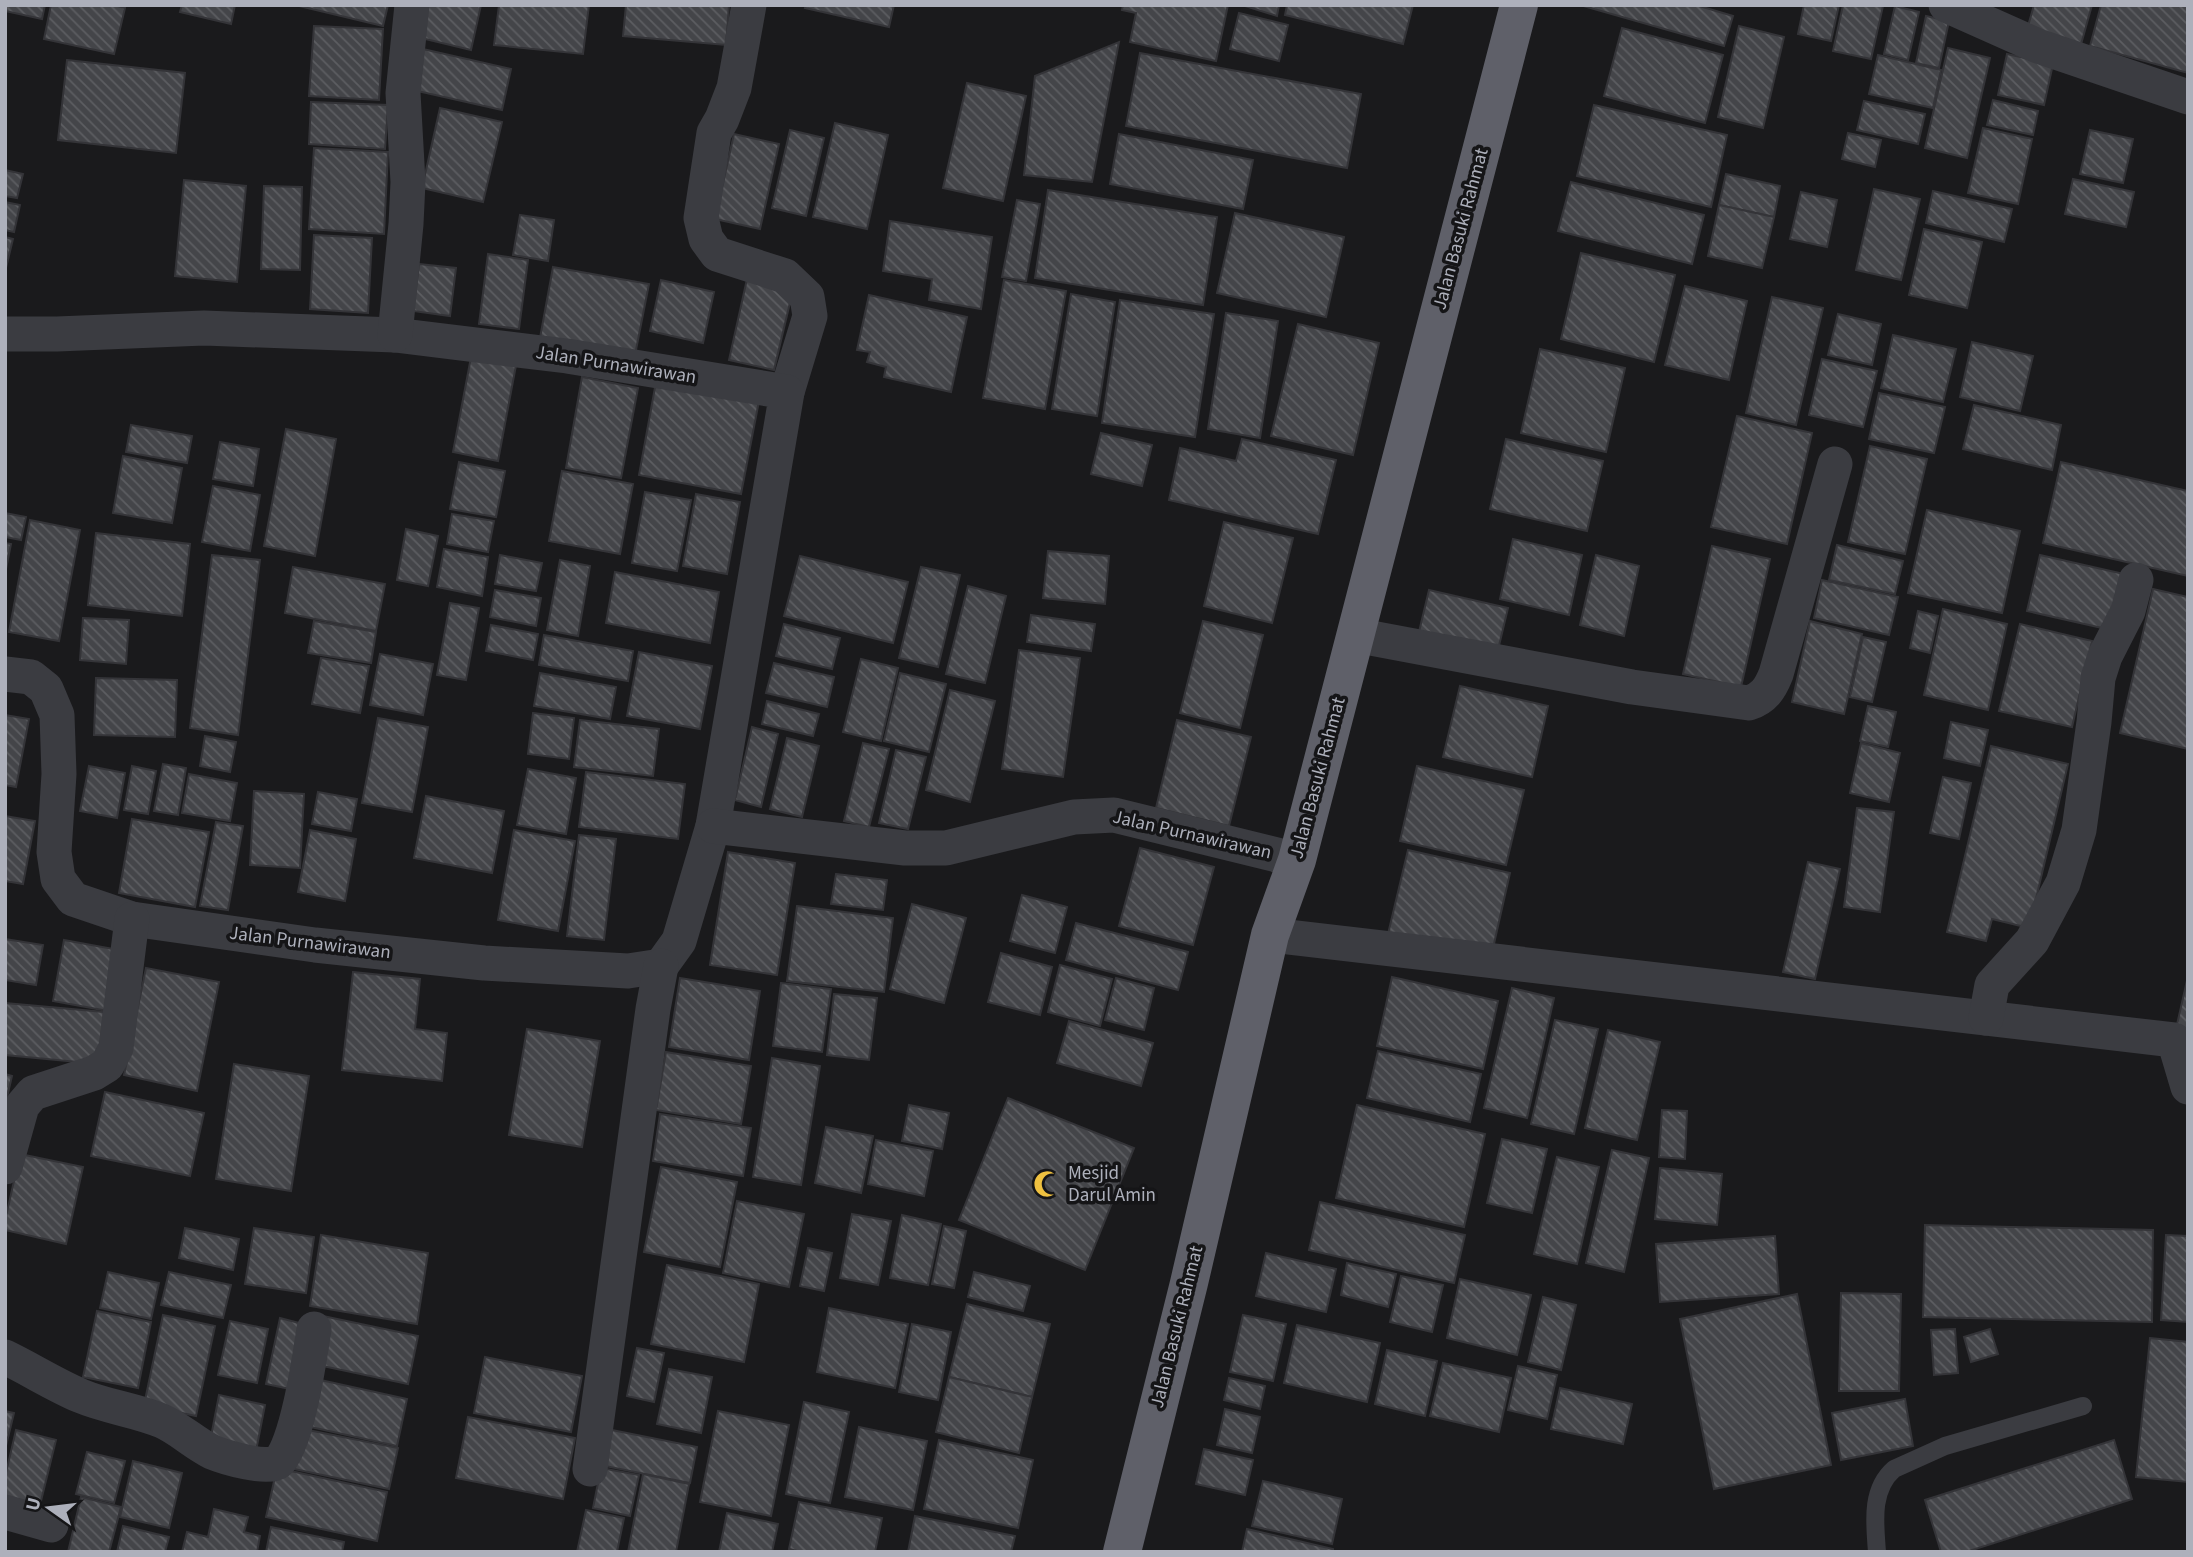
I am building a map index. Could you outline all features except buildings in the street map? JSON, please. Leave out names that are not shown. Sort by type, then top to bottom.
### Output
[{"type":"highway","name":"Jalan Basuki Rahmat","points":[[1122,1552],[1189,1283],[1270,935],[1297,860],[1519,5]]},
{"type":"street","points":[[395,335],[406,224],[408,182],[403,93],[412,5]]},
{"type":"street","points":[[590,1469],[661,967],[679,941],[713,826],[787,392],[810,316],[807,297],[785,276],[717,254],[706,239],[701,218],[714,133],[734,88],[750,5]]},
{"type":"street","points":[[1946,5],[2038,46],[2188,97]]},
{"type":"street","name":"Jalan Purnawirawan","points":[[5,334],[204,328],[395,335],[566,356],[787,392]]},
{"type":"street","points":[[1355,635],[1632,687],[1749,704],[1763,696],[1776,674],[1835,464]]},
{"type":"street","points":[[1986,1018],[1992,985],[2032,941],[2063,883],[2079,830],[2098,678],[2105,656],[2128,611],[2136,580]]},
{"type":"street","name":"Jalan Purnawirawan","points":[[5,674],[31,677],[46,689],[57,715],[59,774],[54,852],[58,879],[74,899],[132,919],[315,945],[484,963],[628,971],[661,967]]},
{"type":"street","name":"Jalan Purnawirawan","points":[[713,826],[905,848],[946,848],[1074,817],[1114,815],[1297,860]]},
{"type":"street","points":[[5,1167],[22,1106],[33,1093],[94,1073],[107,1065],[116,1048],[132,919]]},
{"type":"street","points":[[1270,935],[2181,1041],[2188,1087]]},
{"type":"street","points":[[5,1357],[81,1396],[162,1421],[214,1453],[272,1465],[282,1459],[294,1426],[306,1383],[314,1329]]},
{"type":"street","points":[[5,1512],[51,1525]]},
{"type":"lane","points":[[1877,1552],[1877,1500],[1881,1485],[1894,1469],[1945,1446],[2083,1406]]},
{"type":"place","name":"Mesjid Darul Amin","points":[[1047,1184]]}]
